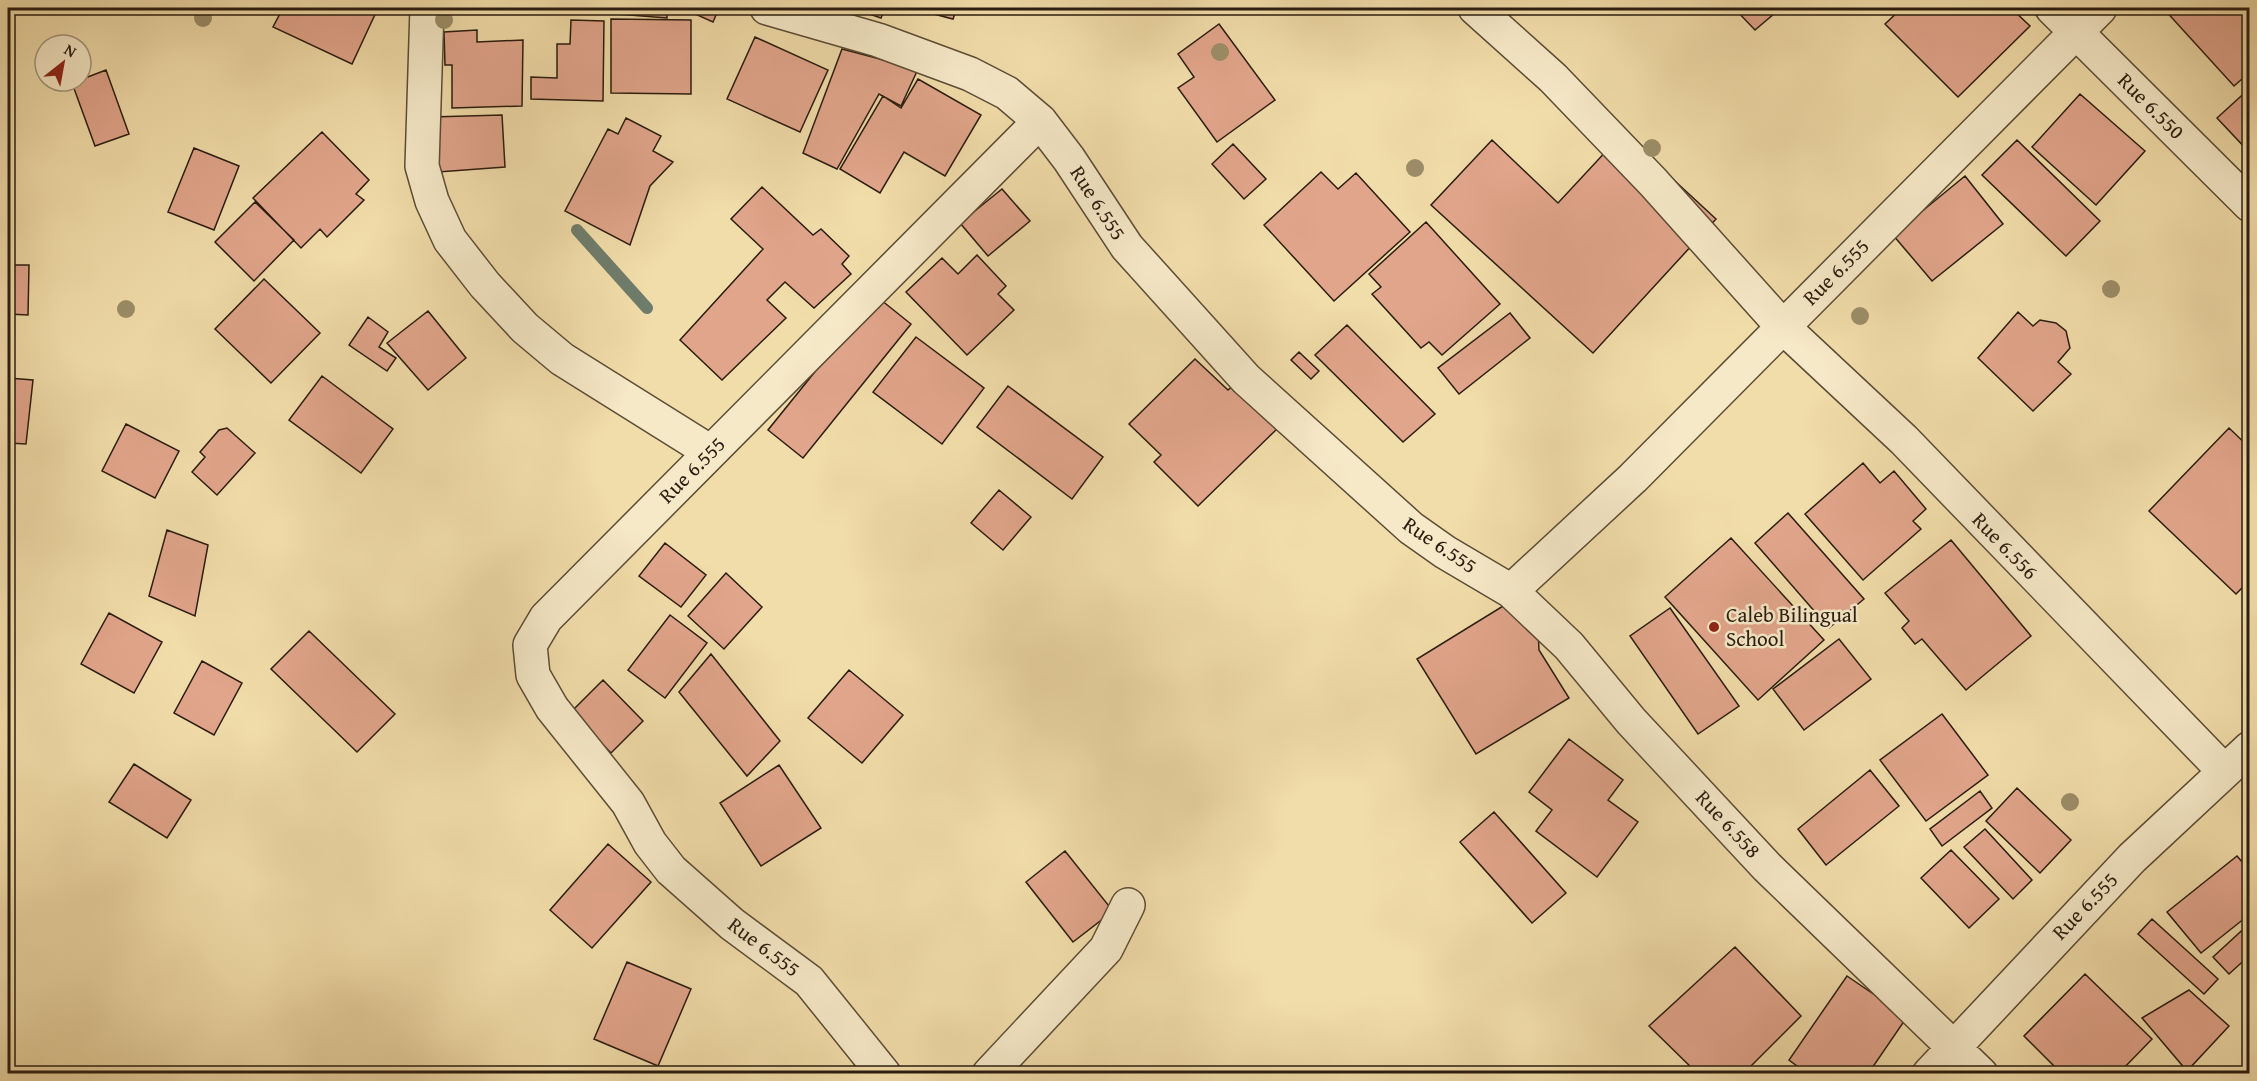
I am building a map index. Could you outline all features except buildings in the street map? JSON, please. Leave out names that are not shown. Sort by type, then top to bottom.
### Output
[{"type":"street","points":[[427,8],[422,166],[432,201],[450,240],[509,311],[561,359],[709,451]]},
{"type":"street","points":[[767,8],[878,40],[970,74],[1007,93],[1040,121]]},
{"type":"street","name":"Rue 6.556","points":[[1475,8],[1553,78],[1653,182],[1782,326],[1904,440],[2224,771]]},
{"type":"street","name":"Rue 6.550","points":[[2052,8],[2250,205]]},
{"type":"street","name":"Rue 6.555","points":[[884,1074],[809,981],[732,924],[671,870],[650,843],[628,803],[552,708],[532,675],[530,645],[546,618],[709,451],[776,388],[1040,121],[1069,159],[1127,247],[1246,379],[1411,528],[1445,552],[1511,591],[1633,478],[2100,8]]},
{"type":"street","name":"Rue 6.558","points":[[1511,591],[1569,646],[1631,721],[1767,867],[1981,1074]]},
{"type":"street","name":"Rue 6.555","points":[[1929,1074],[2132,858],[2250,748]]},
{"type":"street","points":[[989,1074],[1106,949],[1128,905]]},
{"type":"waterway","points":[[577,230],[647,308]]},
{"type":"place","name":"Caleb Bilingual School","points":[[1714,627]]}]
